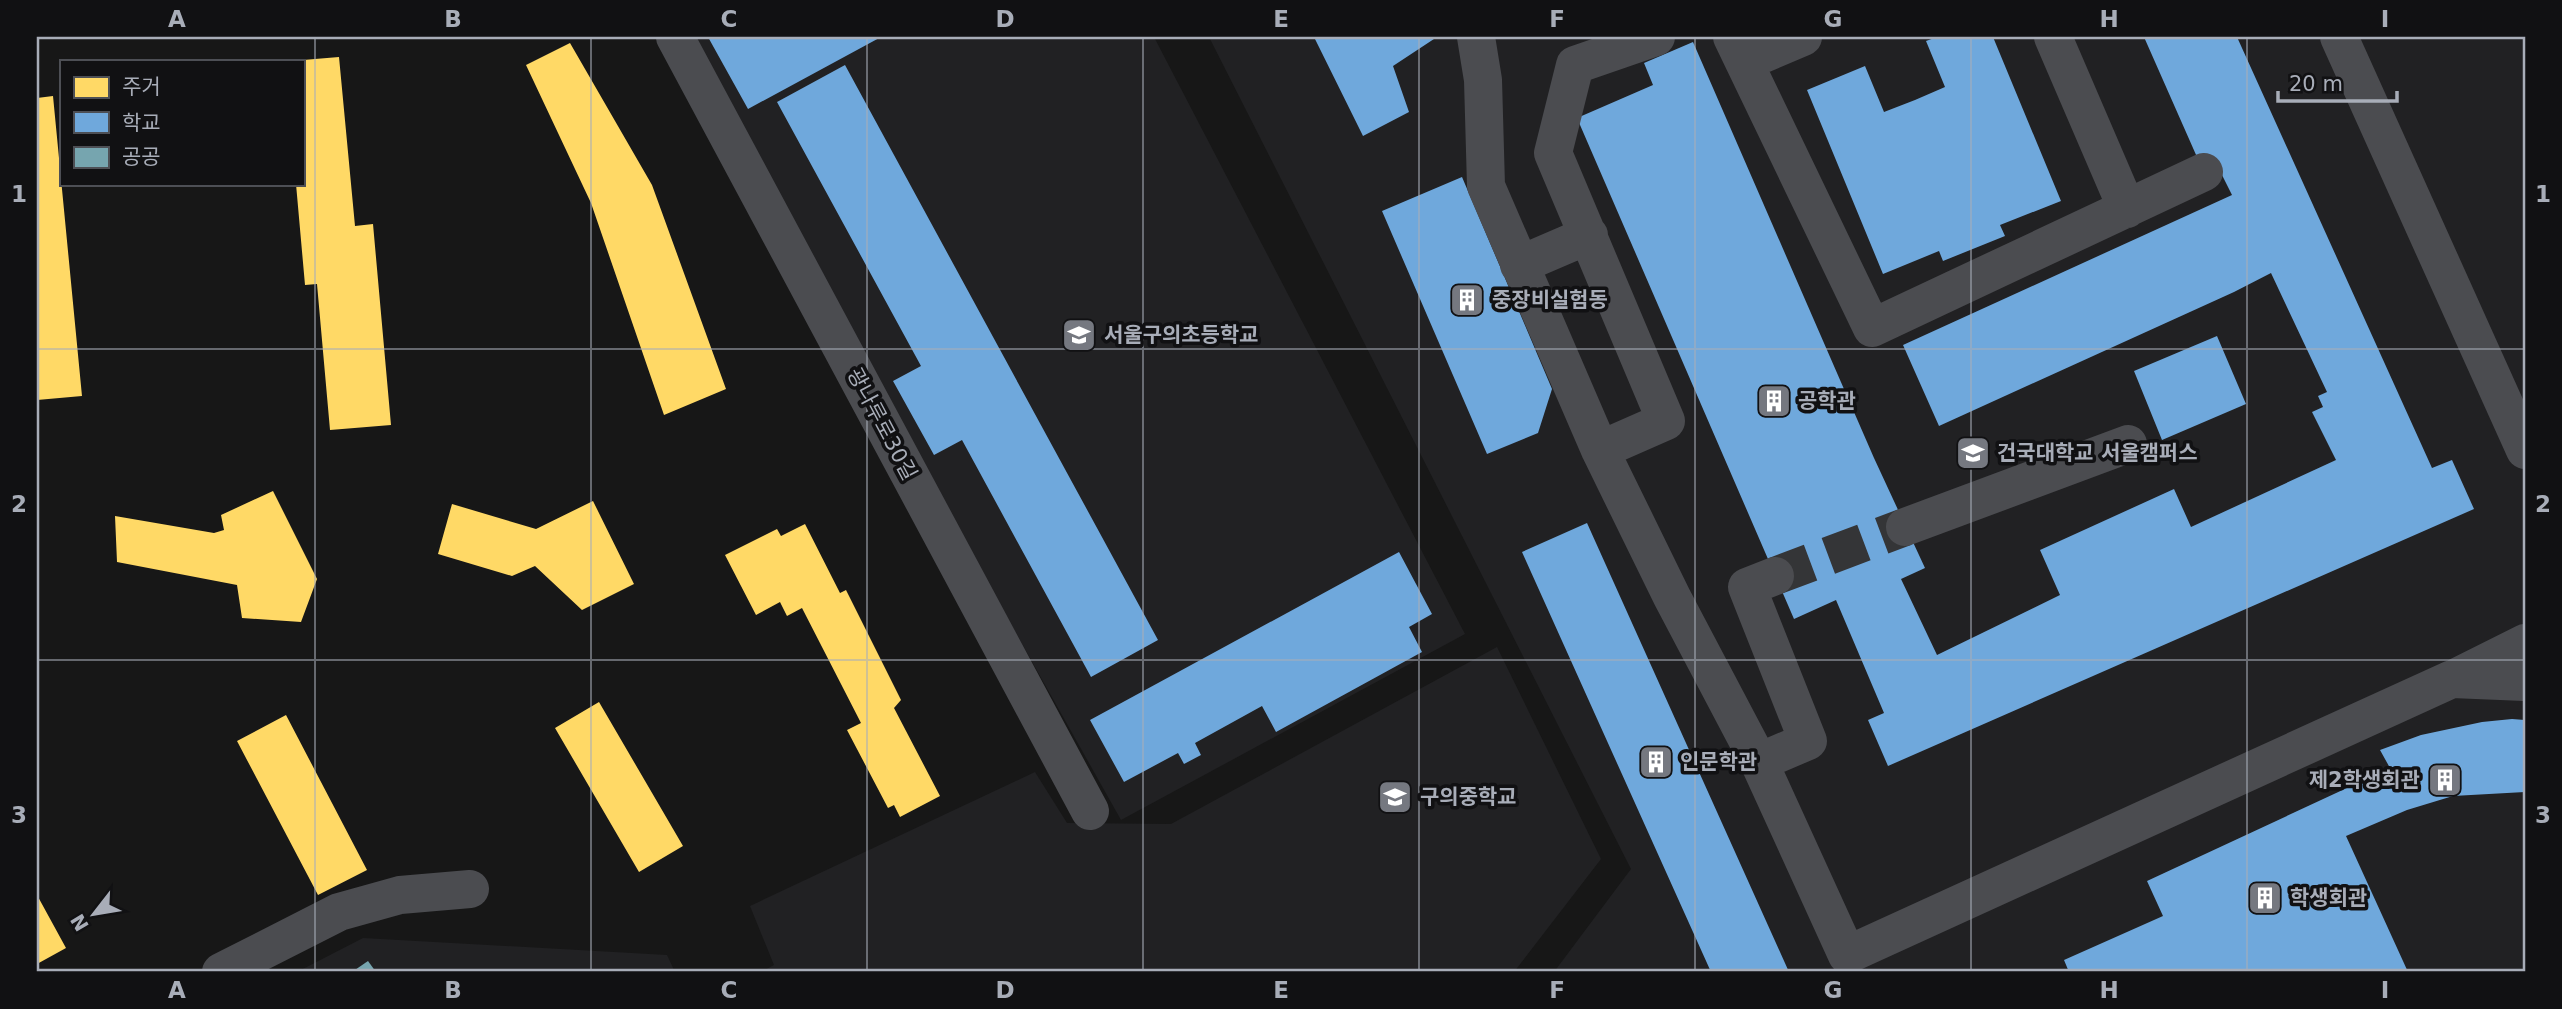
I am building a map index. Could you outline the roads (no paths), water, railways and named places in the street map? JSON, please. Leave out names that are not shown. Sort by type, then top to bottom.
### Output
[{"type":"street","name":"광나루로30길","points":[[675,37],[1090,811]]},
{"type":"street","points":[[1476,37],[1483,80],[1486,186],[1600,450],[1672,597],[1759,762],[1851,964],[2525,643]]},
{"type":"street","points":[[1600,450],[1666,422],[1553,153],[1575,65],[1656,37]]},
{"type":"street","points":[[1803,37],[1738,49],[1872,328],[2204,172]]},
{"type":"street","points":[[2053,37],[2127,209]]},
{"type":"street","points":[[2339,37],[2525,450]]},
{"type":"street","points":[[1519,265],[1589,234]]},
{"type":"street","points":[[1905,527],[2128,444]]},
{"type":"street","points":[[1759,762],[1808,741],[1747,587],[1775,576]]},
{"type":"street","points":[[2452,679],[2525,682]]},
{"type":"street","points":[[221,972],[339,912],[400,895],[470,889]]},
{"type":"tunnel","points":[[1775,576],[1905,527]]},
{"type":"place","name":"중장비실험동","points":[[1467,300]]},
{"type":"place","name":"서울구의초등학교","points":[[1079,335]]},
{"type":"place","name":"공학관","points":[[1774,401]]},
{"type":"place","name":"건국대학교 서울캠퍼스","points":[[1973,453]]},
{"type":"place","name":"인문학관","points":[[1656,762]]},
{"type":"place","name":"제2학생회관","points":[[2445,780]]},
{"type":"place","name":"구의중학교","points":[[1395,797]]},
{"type":"place","name":"학생회관","points":[[2265,898]]}]
